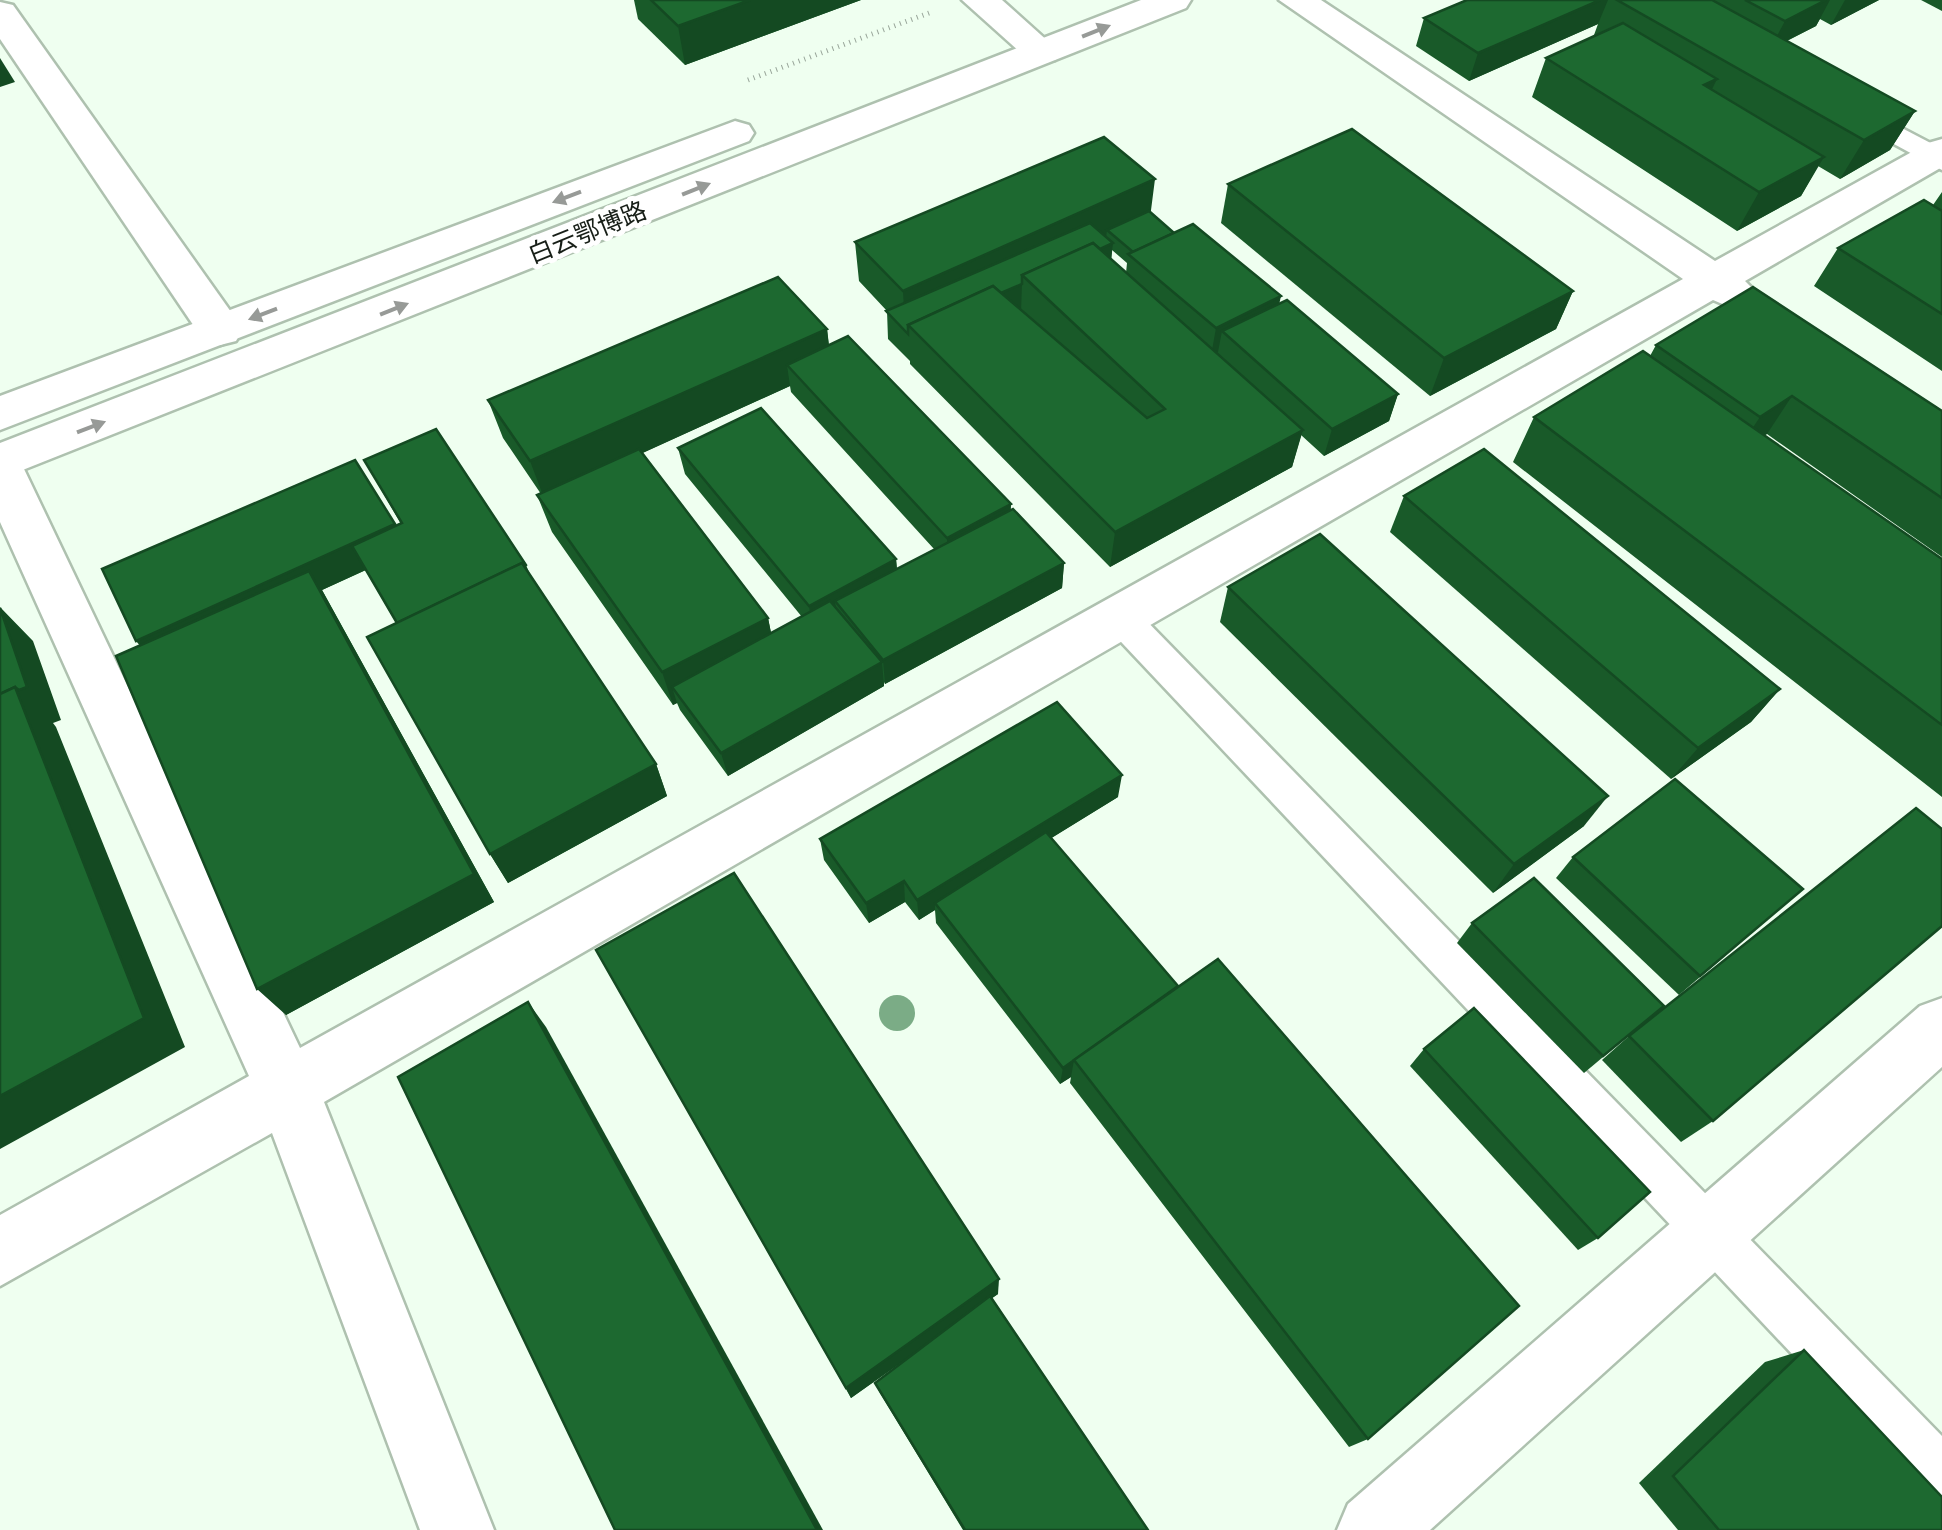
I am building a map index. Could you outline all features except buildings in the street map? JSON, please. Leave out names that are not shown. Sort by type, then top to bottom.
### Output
[{"type":"street","points":[[980,0],[1027,39]]},
{"type":"street","name":"白云鄂博路","points":[[0,465],[1027,39],[1083,0]]},
{"type":"street","name":"白云鄂博路","points":[[0,414],[220,330],[1027,39],[1173,0]]},
{"type":"street","points":[[1297,0],[1764,314]]},
{"type":"street","points":[[0,12],[220,330]]},
{"type":"street","points":[[0,1252],[1939,156]]},
{"type":"street","points":[[0,465],[287,1089],[456,1530]]},
{"type":"street","points":[[1374,1530],[1942,1027]]},
{"type":"lane","points":[[1822,93],[1939,156]]},
{"type":"lane","points":[[1120,617],[1942,1474]]}]
